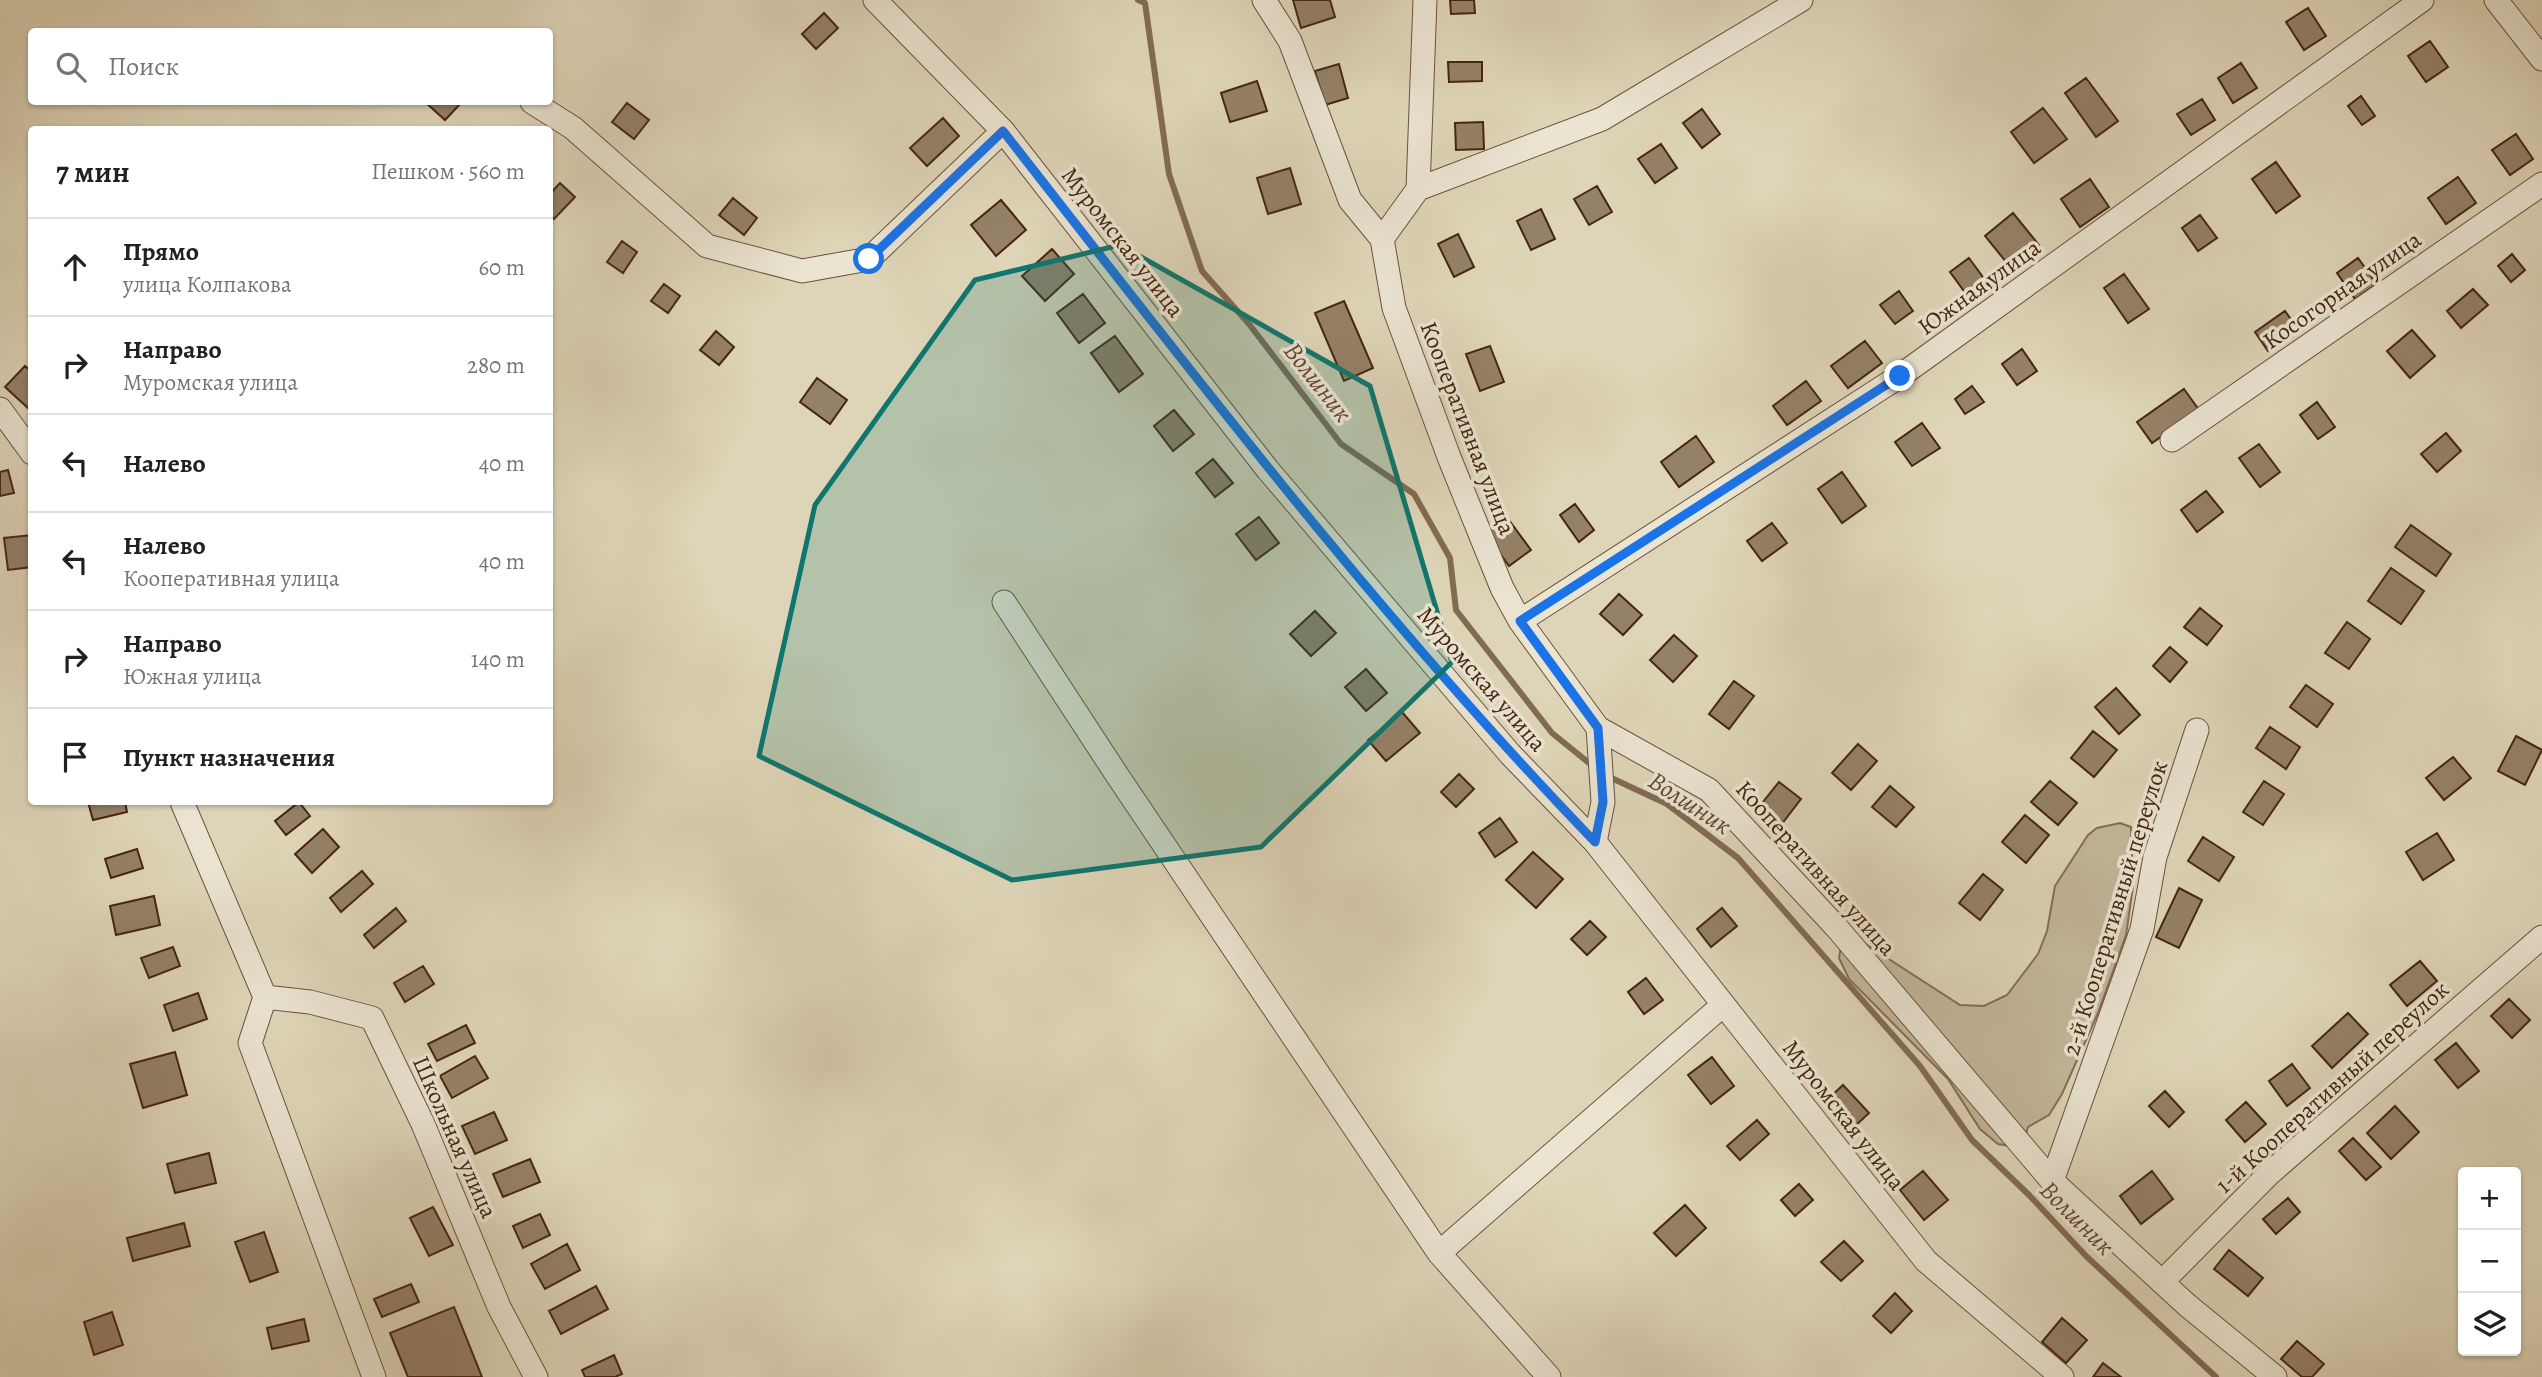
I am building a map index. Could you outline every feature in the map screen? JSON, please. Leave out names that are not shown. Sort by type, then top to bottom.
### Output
[{"type":"street","name":"Муромская улица","points":[[875,0],[1003,131],[1268,470],[1510,754],[1595,842],[1926,1261],[2062,1377]]},
{"type":"street","name":"Кооперативная улица","points":[[1264,0],[1290,41],[1350,200],[1382,239],[1394,308],[1453,469],[1502,588],[1520,621],[1598,728],[1709,790],[1837,928],[2052,1181],[2162,1282],[2275,1377]]},
{"type":"street","points":[[1418,189],[1425,0]]},
{"type":"street","points":[[1382,239],[1418,189],[1602,119],[1801,0]]},
{"type":"street","name":"Южная улица","points":[[1520,621],[1900,376],[2422,0]]},
{"type":"street","points":[[2496,0],[2542,59]]},
{"type":"street","points":[[537,105],[573,128],[707,246],[802,271],[869,259],[1003,131]]},
{"type":"street","name":"Косогорная улица","points":[[2172,440],[2542,184]]},
{"type":"street","points":[[0,409],[28,448]]},
{"type":"street","points":[[1004,601],[1116,775],[1438,1252],[1549,1377]]},
{"type":"street","points":[[1595,842],[1603,802],[1598,728]]},
{"type":"street","name":"2-й Кооперативный переулок","points":[[2052,1181],[2142,929],[2155,857],[2197,730]]},
{"type":"street","points":[[183,805],[265,997],[250,1043],[374,1377]]},
{"type":"street","name":"1-й Кооперативный переулок","points":[[2162,1282],[2270,1173],[2542,937]]},
{"type":"street","name":"Школьная улица","points":[[265,997],[310,1002],[372,1018],[423,1124],[499,1307],[536,1377]]},
{"type":"street","points":[[1438,1252],[1723,1005]]},
{"type":"highlighted area","points":[[1120,245],[1370,386],[1452,662],[1261,847],[1012,880],[759,756],[815,505],[975,280]]},
{"type":"shaded area","points":[[2120,823],[2131,827],[2133,887],[2126,935],[2098,1013],[2062,1094],[2049,1115],[2028,1127],[2022,1148],[1998,1144],[1980,1129],[1948,1079],[1849,979],[1839,958],[1841,946],[1864,943],[1960,1005],[1984,1006],[2007,995],[2038,954],[2047,931],[2055,886],[2088,835],[2097,828]]},
{"type":"building","points":[[1293,0],[1330,0],[1335,17],[1301,28]]},
{"type":"building","points":[[1450,0],[1474,0],[1475,13],[1451,14]]},
{"type":"building","points":[[2308,8],[2326,36],[2304,50],[2286,22]]},
{"type":"building","points":[[824,13],[838,28],[816,49],[802,34]]},
{"type":"building","points":[[2430,41],[2448,67],[2426,82],[2408,56]]},
{"type":"building","points":[[1448,62],[1482,62],[1482,81],[1449,82]]},
{"type":"building","points":[[2241,63],[2257,88],[2233,103],[2218,78]]},
{"type":"building","points":[[1339,64],[1348,98],[1325,105],[1315,71]]},
{"type":"building","points":[[2086,78],[2118,121],[2096,137],[2065,93]]},
{"type":"building","points":[[1257,81],[1267,111],[1230,122],[1221,93]]},
{"type":"building","points":[[2361,96],[2375,116],[2362,125],[2348,106]]},
{"type":"building","points":[[2202,99],[2215,120],[2191,135],[2177,114]]},
{"type":"building","points":[[627,103],[649,120],[634,139],[612,122]]},
{"type":"building","points":[[428,105],[459,105],[445,120]]},
{"type":"building","points":[[2043,108],[2067,139],[2034,163],[2011,132]]},
{"type":"building","points":[[1702,109],[1720,134],[1702,148],[1683,123]]},
{"type":"building","points":[[943,118],[959,136],[927,166],[910,148]]},
{"type":"building","points":[[1483,122],[1484,149],[1456,150],[1455,123]]},
{"type":"building","points":[[2516,134],[2533,159],[2510,175],[2492,150]]},
{"type":"building","points":[[1661,144],[1677,168],[1655,183],[1638,159]]},
{"type":"building","points":[[2276,162],[2300,196],[2276,213],[2252,179]]},
{"type":"building","points":[[1290,168],[1301,204],[1268,214],[1257,178]]},
{"type":"building","points":[[2458,177],[2476,203],[2446,224],[2428,198]]},
{"type":"building","points":[[2090,179],[2109,207],[2080,227],[2061,199]]},
{"type":"building","points":[[560,183],[575,197],[554,219],[553,218],[553,191]]},
{"type":"building","points":[[1597,186],[1612,212],[1589,225],[1574,199]]},
{"type":"building","points":[[733,198],[757,218],[744,235],[719,215]]},
{"type":"building","points":[[1001,200],[1026,230],[996,256],[971,225]]},
{"type":"building","points":[[1541,209],[1555,239],[1531,250],[1517,221]]},
{"type":"building","points":[[2013,213],[2039,245],[2011,268],[1985,236]]},
{"type":"building","points":[[2200,215],[2217,238],[2198,251],[2182,228]]},
{"type":"building","points":[[1458,234],[1474,267],[1454,277],[1438,244]]},
{"type":"building","points":[[622,241],[637,252],[623,273],[607,262]]},
{"type":"building","points":[[1052,249],[1074,274],[1045,301],[1022,276]]},
{"type":"building","points":[[2512,254],[2525,270],[2511,282],[2498,266]]},
{"type":"building","points":[[1969,258],[1991,288],[1972,302],[1950,272]]},
{"type":"building","points":[[2358,258],[2377,284],[2355,299],[2337,273]]},
{"type":"building","points":[[2124,274],[2149,309],[2128,323],[2104,288]]},
{"type":"building","points":[[664,284],[680,296],[668,313],[651,301]]},
{"type":"building","points":[[2473,289],[2488,305],[2461,328],[2447,311]]},
{"type":"building","points":[[1899,291],[1913,311],[1895,324],[1880,305]]},
{"type":"building","points":[[1083,294],[1105,323],[1079,343],[1057,313]]},
{"type":"building","points":[[1344,301],[1373,368],[1344,381],[1315,313]]},
{"type":"building","points":[[2285,311],[2298,329],[2268,351],[2255,332]]},
{"type":"building","points":[[2412,330],[2435,356],[2410,378],[2387,351]]},
{"type":"building","points":[[716,331],[734,347],[719,365],[700,350]]},
{"type":"building","points":[[1115,336],[1143,374],[1119,392],[1091,353]]},
{"type":"building","points":[[1865,341],[1882,363],[1848,388],[1831,366]]},
{"type":"building","points":[[1490,346],[1504,382],[1480,391],[1466,354]]},
{"type":"building","points":[[2022,349],[2037,371],[2017,385],[2002,364]]},
{"type":"building","points":[[25,366],[28,369],[28,408],[5,387]]},
{"type":"building","points":[[817,378],[847,400],[830,424],[800,402]]},
{"type":"building","points":[[1806,381],[1821,401],[1787,425],[1773,406]]},
{"type":"building","points":[[1972,386],[1984,402],[1965,414],[1955,399]]},
{"type":"building","points":[[2184,389],[2199,410],[2152,443],[2137,422]]},
{"type":"building","points":[[2317,402],[2335,427],[2318,439],[2300,415]]},
{"type":"building","points":[[1174,410],[1194,434],[1173,451],[1154,426]]},
{"type":"building","points":[[1922,423],[1940,448],[1912,466],[1895,442]]},
{"type":"building","points":[[2446,433],[2461,451],[2437,472],[2421,454]]},
{"type":"building","points":[[1696,436],[1714,462],[1679,487],[1661,462]]},
{"type":"building","points":[[2259,444],[2280,472],[2260,487],[2239,458]]},
{"type":"building","points":[[1213,459],[1233,483],[1215,497],[1196,473]]},
{"type":"building","points":[[8,470],[14,493],[0,496],[0,472]]},
{"type":"building","points":[[1842,472],[1866,506],[1842,523],[1818,489]]},
{"type":"building","points":[[2206,491],[2223,512],[2197,532],[2181,510]]},
{"type":"building","points":[[1575,504],[1594,530],[1579,542],[1560,515]]},
{"type":"building","points":[[1506,516],[1531,550],[1509,566],[1484,531]]},
{"type":"building","points":[[1259,517],[1279,543],[1256,560],[1236,534]]},
{"type":"building","points":[[1772,523],[1787,543],[1762,561],[1747,541]]},
{"type":"building","points":[[2411,525],[2451,554],[2436,576],[2395,547]]},
{"type":"building","points":[[28,535],[28,568],[8,570],[4,538]]},
{"type":"building","points":[[2391,568],[2424,591],[2401,624],[2368,601]]},
{"type":"building","points":[[1619,594],[1642,615],[1623,635],[1600,614]]},
{"type":"building","points":[[2200,608],[2222,626],[2207,645],[2184,627]]},
{"type":"building","points":[[1315,611],[1336,633],[1311,656],[1290,634]]},
{"type":"building","points":[[2347,622],[2370,639],[2349,669],[2325,653]]},
{"type":"building","points":[[1674,635],[1697,656],[1673,682],[1650,660]]},
{"type":"building","points":[[2170,647],[2187,662],[2170,682],[2153,666]]},
{"type":"building","points":[[1366,669],[1387,693],[1366,711],[1345,687]]},
{"type":"building","points":[[1734,681],[1754,696],[1729,729],[1709,714]]},
{"type":"building","points":[[2306,685],[2333,704],[2317,727],[2290,707]]},
{"type":"building","points":[[2116,688],[2140,715],[2119,734],[2095,707]]},
{"type":"building","points":[[1402,712],[1420,733],[1386,761],[1368,740]]},
{"type":"building","points":[[2270,727],[2300,747],[2286,769],[2256,748]]},
{"type":"building","points":[[2093,731],[2117,750],[2094,777],[2071,758]]},
{"type":"building","points":[[2516,736],[2542,750],[2525,785],[2498,771]]},
{"type":"building","points":[[1858,744],[1877,761],[1851,790],[1832,773]]},
{"type":"building","points":[[2453,757],[2471,778],[2444,800],[2426,778]]},
{"type":"building","points":[[1459,774],[1474,789],[1456,807],[1441,792]]},
{"type":"building","points":[[2050,781],[2077,803],[2058,825],[2031,802]]},
{"type":"building","points":[[2264,781],[2284,794],[2263,825],[2243,812]]},
{"type":"building","points":[[1779,782],[1801,799],[1781,825],[1759,807]]},
{"type":"building","points":[[1890,786],[1914,807],[1896,827],[1872,807]]},
{"type":"building","points":[[89,805],[126,805],[127,812],[93,820]]},
{"type":"building","points":[[295,805],[301,805],[310,816],[286,835],[275,821]]},
{"type":"building","points":[[2025,815],[2049,835],[2026,863],[2002,842]]},
{"type":"building","points":[[1500,818],[1517,842],[1495,857],[1479,833]]},
{"type":"building","points":[[323,829],[339,847],[312,873],[295,854]]},
{"type":"building","points":[[2437,833],[2454,860],[2423,880],[2406,852]]},
{"type":"building","points":[[2203,837],[2234,857],[2219,881],[2188,861]]},
{"type":"building","points":[[137,849],[143,868],[111,878],[105,859]]},
{"type":"building","points":[[1533,852],[1563,879],[1536,908],[1506,880]]},
{"type":"building","points":[[362,871],[373,884],[341,912],[330,898]]},
{"type":"building","points":[[1983,874],[2003,890],[1980,920],[1959,903]]},
{"type":"building","points":[[2179,888],[2202,900],[2179,948],[2156,937]]},
{"type":"building","points":[[154,896],[160,925],[116,935],[110,906]]},
{"type":"building","points":[[396,908],[406,921],[374,948],[364,935]]},
{"type":"building","points":[[1722,908],[1737,926],[1711,947],[1697,929]]},
{"type":"building","points":[[1590,921],[1606,937],[1587,955],[1571,939]]},
{"type":"building","points":[[173,947],[180,966],[149,978],[141,958]]},
{"type":"building","points":[[2420,961],[2437,981],[2407,1006],[2390,985]]},
{"type":"building","points":[[423,966],[434,984],[405,1002],[394,983]]},
{"type":"building","points":[[1646,978],[1663,1000],[1644,1014],[1628,992]]},
{"type":"building","points":[[198,993],[207,1019],[173,1031],[164,1005]]},
{"type":"building","points":[[2509,999],[2530,1020],[2512,1038],[2491,1016]]},
{"type":"building","points":[[2348,1013],[2368,1034],[2332,1068],[2312,1046]]},
{"type":"building","points":[[466,1025],[475,1043],[437,1061],[428,1044]]},
{"type":"building","points":[[2456,1043],[2479,1071],[2458,1088],[2435,1060]]},
{"type":"building","points":[[175,1052],[187,1095],[143,1108],[130,1064]]},
{"type":"building","points":[[475,1056],[488,1078],[452,1098],[440,1076]]},
{"type":"building","points":[[1712,1057],[1734,1086],[1711,1104],[1688,1075]]},
{"type":"building","points":[[2292,1064],[2310,1088],[2287,1106],[2269,1081]]},
{"type":"building","points":[[1843,1085],[1869,1113],[1853,1128],[1827,1100]]},
{"type":"building","points":[[2165,1091],[2184,1112],[2169,1127],[2149,1106]]},
{"type":"building","points":[[2246,1102],[2266,1124],[2245,1142],[2226,1120]]},
{"type":"building","points":[[2395,1106],[2419,1132],[2391,1159],[2367,1133]]},
{"type":"building","points":[[494,1112],[507,1140],[475,1154],[462,1126]]},
{"type":"building","points":[[1757,1120],[1769,1134],[1740,1160],[1727,1146]]},
{"type":"building","points":[[2353,1138],[2381,1167],[2366,1180],[2339,1151]]},
{"type":"building","points":[[209,1153],[216,1183],[175,1193],[167,1164]]},
{"type":"building","points":[[530,1159],[540,1182],[503,1197],[493,1174]]},
{"type":"building","points":[[1923,1171],[1948,1200],[1924,1220],[1900,1190]]},
{"type":"building","points":[[2152,1171],[2173,1199],[2141,1224],[2120,1196]]},
{"type":"building","points":[[1799,1184],[1813,1200],[1795,1216],[1781,1200]]},
{"type":"building","points":[[2288,1198],[2300,1212],[2276,1234],[2263,1219]]},
{"type":"building","points":[[1685,1205],[1706,1228],[1676,1256],[1654,1233]]},
{"type":"building","points":[[433,1207],[453,1245],[429,1256],[410,1218]]},
{"type":"building","points":[[540,1214],[550,1235],[523,1248],[513,1226]]},
{"type":"building","points":[[184,1223],[190,1246],[133,1261],[127,1238]]},
{"type":"building","points":[[264,1232],[278,1272],[250,1282],[235,1242]]},
{"type":"building","points":[[1844,1241],[1863,1261],[1841,1281],[1821,1262]]},
{"type":"building","points":[[567,1244],[580,1270],[545,1289],[531,1264]]},
{"type":"building","points":[[2229,1250],[2263,1278],[2248,1296],[2214,1269]]},
{"type":"building","points":[[411,1284],[419,1302],[382,1317],[374,1299]]},
{"type":"building","points":[[596,1286],[608,1309],[561,1334],[549,1311]]},
{"type":"building","points":[[1895,1293],[1912,1311],[1891,1333],[1873,1316]]},
{"type":"building","points":[[454,1307],[482,1377],[408,1377],[390,1333]]},
{"type":"building","points":[[112,1312],[123,1345],[94,1355],[84,1322]]},
{"type":"building","points":[[2062,1318],[2087,1340],[2066,1363],[2042,1342]]},
{"type":"building","points":[[304,1319],[309,1341],[272,1349],[267,1328]]},
{"type":"building","points":[[2297,1341],[2324,1364],[2312,1377],[2302,1377],[2281,1359]]},
{"type":"building","points":[[614,1355],[622,1374],[615,1377],[585,1377],[582,1370]]},
{"type":"building","points":[[2103,1363],[2121,1377],[2093,1377]]},
{"type":"waterway","name":"Волшник","points":[[1138,0],[1145,3],[1169,174],[1202,271],[1249,324],[1341,444],[1414,494],[1450,558],[1456,610],[1552,733],[1594,767]]},
{"type":"waterway","name":"Волшник","points":[[1605,775],[1667,804],[1738,858],[1920,1066],[1972,1140],[2029,1195],[2086,1256],[2216,1377]]},
{"type":"route","points":[[869,259],[1003,131],[1268,470],[1510,754],[1595,842],[1603,802],[1598,728],[1520,621],[1900,376]]}]
